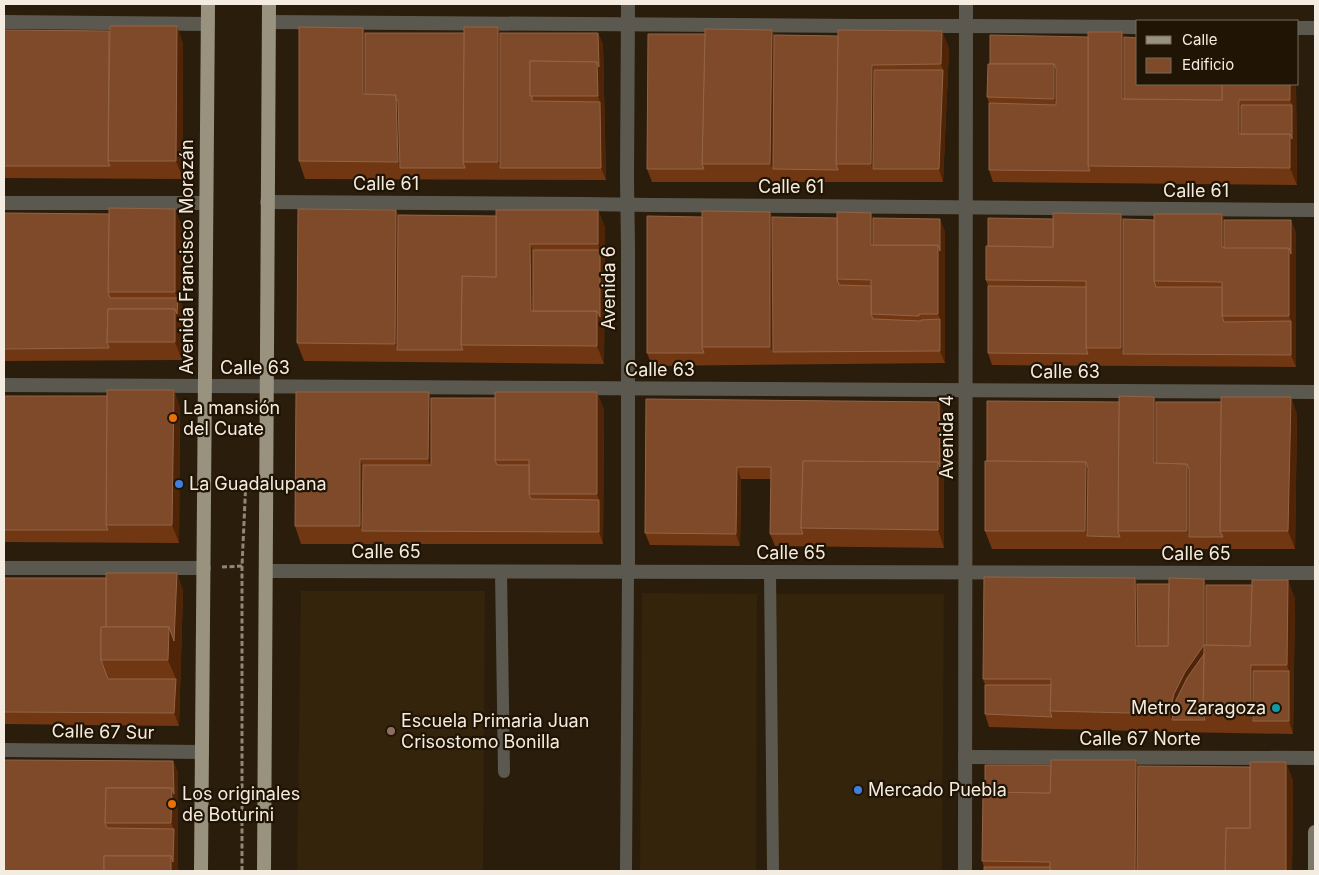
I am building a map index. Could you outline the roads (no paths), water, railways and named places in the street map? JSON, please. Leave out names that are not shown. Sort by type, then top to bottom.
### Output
[{"type":"main road","name":"Avenida Francisco Morazán","points":[[201,871],[208,4]]},
{"type":"main road","points":[[264,871],[269,4]]},
{"type":"main road","points":[[1315,832],[1315,871]]},
{"type":"street","name":"Avenida 6","points":[[628,4],[628,572]]},
{"type":"street","name":"Avenida 4","points":[[965,871],[966,4]]},
{"type":"street","points":[[4,22],[208,24]]},
{"type":"street","points":[[269,22],[1136,27]]},
{"type":"street","points":[[1299,28],[1315,28]]},
{"type":"street","name":"Calle 61","points":[[267,202],[1315,210]]},
{"type":"street","points":[[4,203],[206,203]]},
{"type":"street","name":"Calle 63","points":[[4,385],[1315,392]]},
{"type":"street","points":[[4,568],[204,568]]},
{"type":"street","name":"Calle 65","points":[[266,571],[1315,573]]},
{"type":"street","name":"Calle 67 Sur","points":[[4,750],[202,752]]},
{"type":"street","name":"Calle 67 Norte","points":[[965,757],[1315,758]]},
{"type":"lane","points":[[500,571],[504,772]]},
{"type":"lane","points":[[626,871],[628,572]]},
{"type":"lane","points":[[770,572],[773,871]]},
{"type":"place","name":"La mansión del Cuate","points":[[173,418]]},
{"type":"place","name":"La Guadalupana","points":[[179,484]]},
{"type":"place","name":"Metro Zaragoza","points":[[1276,708]]},
{"type":"place","name":"Escuela Primaria Juan Crisostomo Bonilla","points":[[391,731]]},
{"type":"place","name":"Mercado Puebla","points":[[858,790]]},
{"type":"place","name":"Los originales de Boturini","points":[[172,804]]}]
